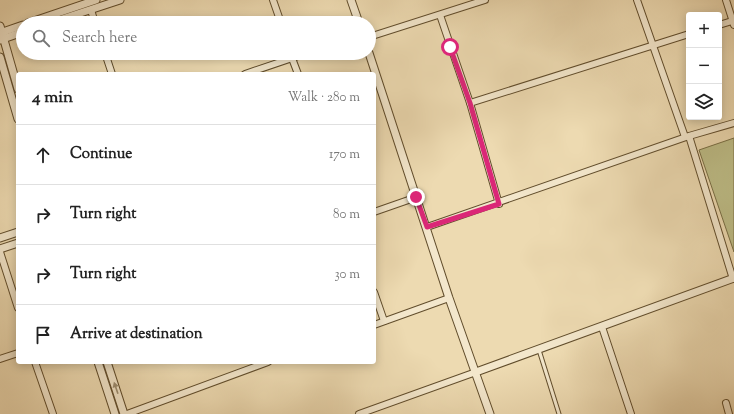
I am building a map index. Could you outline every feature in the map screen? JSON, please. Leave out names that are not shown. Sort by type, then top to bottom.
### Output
[{"type":"street","points":[[49,16],[96,0]]},
{"type":"street","points":[[72,16],[120,0]]},
{"type":"street","points":[[273,0],[279,16]]},
{"type":"street","points":[[351,0],[357,16]]},
{"type":"street","points":[[376,34],[485,0]]},
{"type":"street","points":[[359,414],[734,279],[687,136],[637,0]]},
{"type":"street","points":[[722,25],[733,23],[726,0]]},
{"type":"street","points":[[91,10],[93,16]]},
{"type":"street","points":[[440,15],[470,103],[499,204]]},
{"type":"street","points":[[1,34],[16,28]]},
{"type":"street","points":[[1,34],[16,33]]},
{"type":"street","points":[[1,34],[16,83]]},
{"type":"street","points":[[470,103],[686,35]]},
{"type":"street","points":[[0,57],[16,112]]},
{"type":"street","points":[[107,60],[111,72]]},
{"type":"street","points":[[249,72],[281,60]]},
{"type":"street","points":[[293,60],[297,72]]},
{"type":"street","points":[[371,60],[375,72]]},
{"type":"street","points":[[376,74],[449,298],[490,414]]},
{"type":"street","points":[[427,227],[499,204],[687,136],[734,123]]},
{"type":"street","points":[[376,211],[416,197]]},
{"type":"street","points":[[0,238],[16,233]]},
{"type":"street","points":[[0,249],[16,244]]},
{"type":"street","points":[[0,252],[16,302]]},
{"type":"street","points":[[376,298],[384,321]]},
{"type":"street","points":[[376,324],[449,298]]},
{"type":"street","points":[[602,327],[632,414]]},
{"type":"street","points":[[0,359],[16,354]]},
{"type":"street","points":[[36,364],[53,414]]},
{"type":"street","points":[[99,364],[115,414]]},
{"type":"street","points":[[108,364],[126,414],[263,364]]},
{"type":"street","points":[[726,403],[729,414]]},
{"type":"lane","points":[[539,350],[559,414]]},
{"type":"green space","points":[[734,138],[734,252],[699,150]]},
{"type":"route","points":[[416,197],[427,227],[499,204],[470,103],[450,47]]}]
